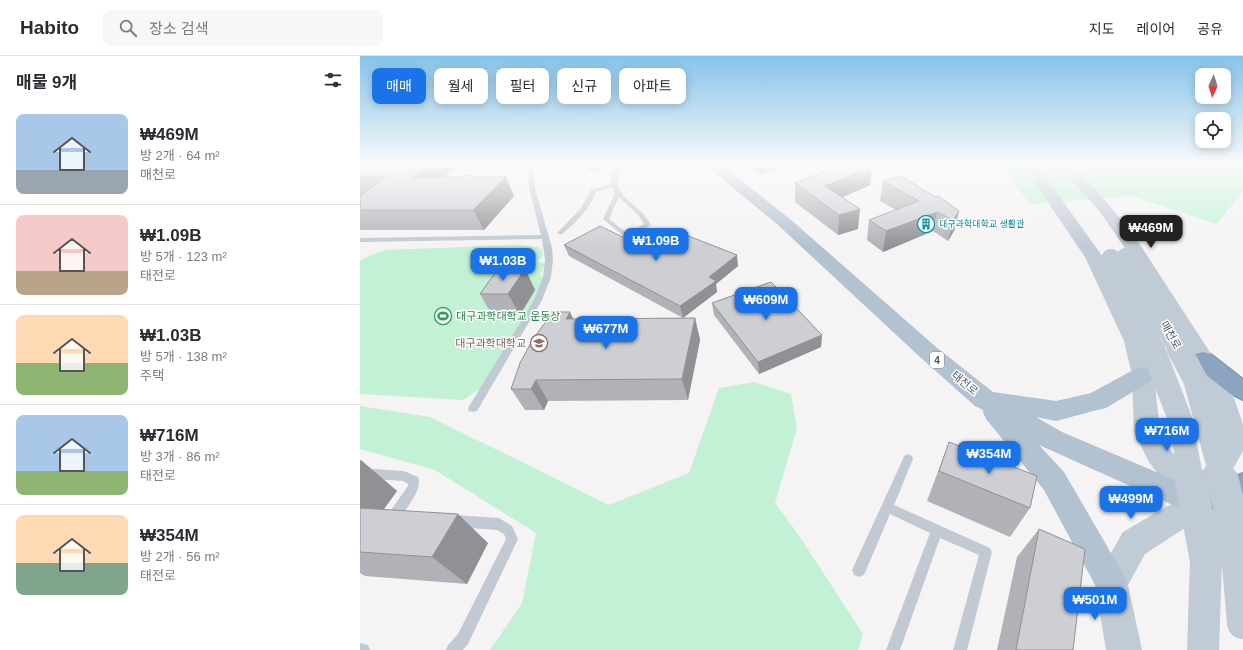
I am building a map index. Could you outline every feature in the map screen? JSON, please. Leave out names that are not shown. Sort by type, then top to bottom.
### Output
[{"type":"highway","points":[[1204,360],[1243,391]]},
{"type":"highway","points":[[1198,503],[1243,486]]},
{"type":"main road","name":"태전로","points":[[746,192],[778,217],[928,352],[984,399],[1052,440],[1198,503]]},
{"type":"main road","points":[[1048,192],[1094,257],[1135,341],[1143,375],[1147,432],[1158,454],[1198,503],[1243,568]]},
{"type":"main road","name":"매천로","points":[[1063,192],[1119,259],[1169,330],[1194,379],[1240,515],[1243,623]]},
{"type":"main road","name":"매천로","points":[[1078,192],[1087,203],[1119,259]]},
{"type":"main road","points":[[1090,192],[1105,209],[1131,244],[1204,360],[1218,387],[1236,440],[1198,503],[1134,543],[1111,583]]},
{"type":"main road","points":[[1119,259],[1180,419],[1206,561],[1203,650]]},
{"type":"main road","points":[[984,399],[1056,411],[1097,401],[1143,375]]},
{"type":"main road","points":[[984,399],[1054,481],[1111,583],[1124,650]]},
{"type":"main road","points":[[1198,503],[1240,515]]},
{"type":"lane","points":[[473,408],[538,300],[547,277],[549,259],[548,248],[533,192]]},
{"type":"lane","points":[[560,233],[588,205],[593,192]]},
{"type":"lane","points":[[617,194],[645,218],[648,225],[626,236],[606,219],[617,194]]},
{"type":"lane","points":[[360,240],[545,237]]},
{"type":"lane","points":[[859,570],[908,459]]},
{"type":"lane","points":[[360,473],[404,476],[414,481],[413,488],[383,530]]},
{"type":"lane","points":[[886,507],[986,552],[960,650]]},
{"type":"lane","points":[[391,518],[407,519]]},
{"type":"lane","points":[[445,521],[499,524],[508,530],[512,539],[464,639],[453,650]]},
{"type":"lane","points":[[893,650],[937,530]]},
{"type":"green space","points":[[1020,192],[1243,192],[1216,224],[1132,196],[1031,204]]},
{"type":"green space","name":"대구과학대학교 운동장","points":[[517,245],[538,247],[542,251],[543,255],[538,262],[545,263],[540,276],[543,277],[533,304],[481,388],[463,400],[360,394],[360,261],[385,250]]},
{"type":"green space","points":[[754,382],[791,394],[797,428],[775,503],[798,534],[863,634],[858,650],[490,650],[522,603],[536,533],[435,470],[360,449],[360,406],[430,417],[609,505],[689,473],[719,388]]},
{"type":"building","points":[[366,192],[491,192],[473,210],[360,210],[360,196]]},
{"type":"building","points":[[807,192],[834,192],[860,209],[839,215]]},
{"type":"building","points":[[902,192],[926,192],[935,197],[938,196],[959,211],[953,220],[937,212],[886,231],[869,220],[919,201]]},
{"type":"building","points":[[600,226],[629,240],[635,236],[659,247],[681,233],[737,255],[709,277],[716,281],[680,306],[564,245]]},
{"type":"building","points":[[498,269],[525,269],[508,294],[480,294]]},
{"type":"building","points":[[771,282],[822,335],[758,362],[712,303]]},
{"type":"building","points":[[553,312],[570,312],[566,319],[695,318],[682,379],[536,380],[531,389],[511,389],[520,363],[533,339]]},
{"type":"building","points":[[949,442],[1037,476],[1030,508],[939,471]]},
{"type":"building","points":[[360,508],[458,514],[432,557],[360,552]]},
{"type":"building","points":[[1039,529],[1085,549],[1073,650],[1016,650]]},
{"type":"place","name":"대구과학대학교 생활관","points":[[926,224]]},
{"type":"place","name":"대구과학대학교 운동장","points":[[443,316]]},
{"type":"place","name":"대구과학대학교","points":[[539,343]]}]
